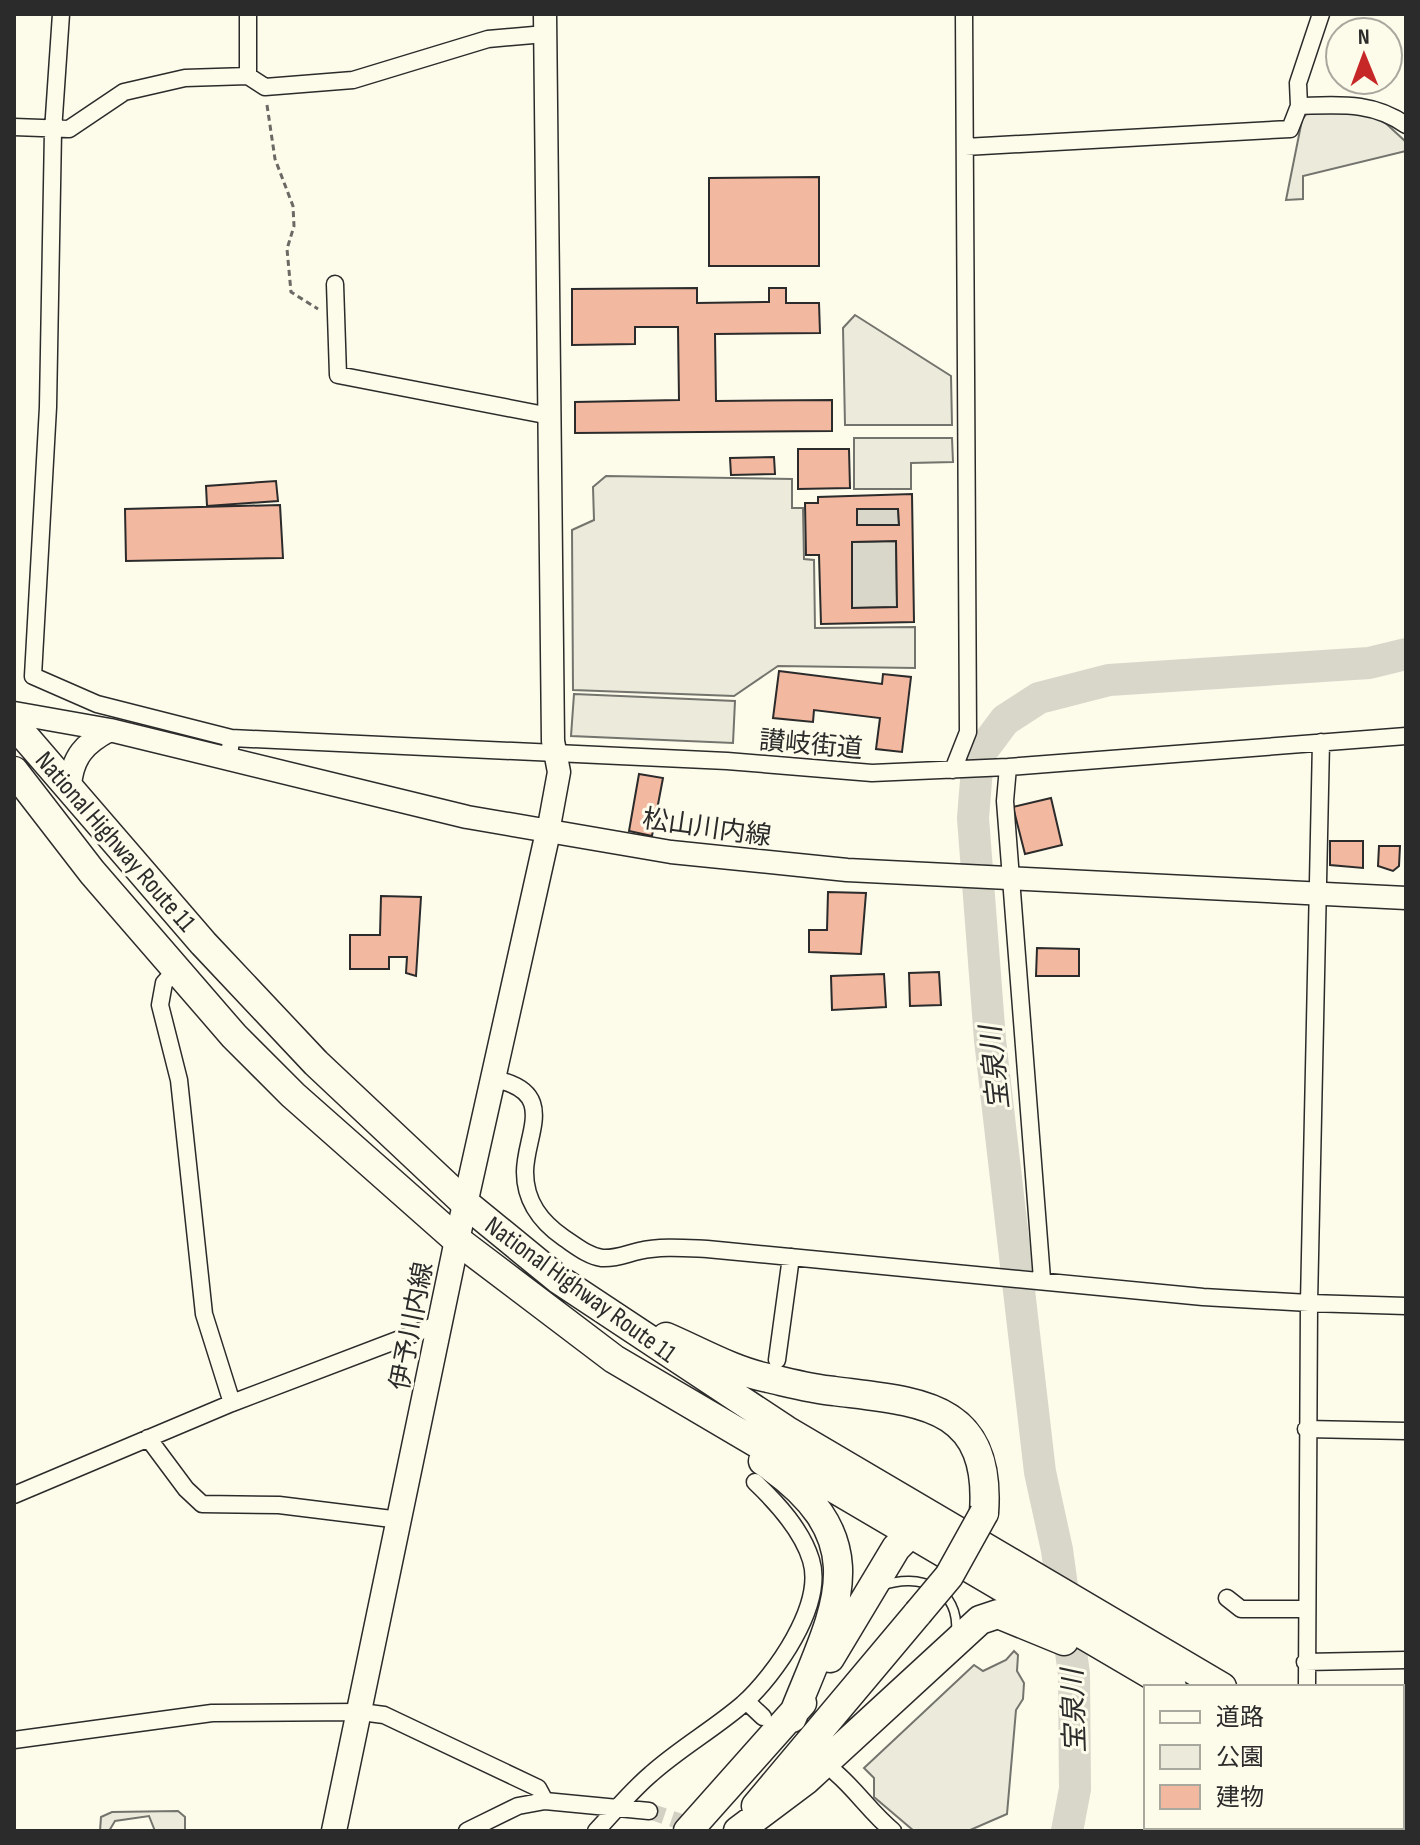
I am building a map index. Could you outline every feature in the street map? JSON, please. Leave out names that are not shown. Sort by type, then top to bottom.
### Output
[{"type":"highway","name":"National Highway Route 11","points":[[14,724],[193,932],[316,1063],[465,1203],[558,1279],[786,1430],[1219,1685]]},
{"type":"highway","name":"National Highway Route 11","points":[[14,771],[92,872],[176,970],[293,1095],[457,1240],[614,1359],[911,1533],[1054,1626]]},
{"type":"highway","points":[[630,1328],[665,1336],[764,1377],[833,1391],[890,1396],[943,1414],[964,1431],[979,1453],[986,1483],[984,1513],[949,1576],[785,1768],[738,1831]]},
{"type":"highway","points":[[614,1359],[633,1383],[726,1436],[775,1470],[813,1505],[830,1530],[839,1558],[840,1585],[834,1612],[792,1718]]},
{"type":"highway","points":[[688,1831],[792,1718],[896,1548],[911,1533],[929,1525],[957,1532]]},
{"type":"highway","points":[[738,1831],[806,1780],[955,1639],[980,1620],[998,1614],[1054,1626],[1134,1664],[1169,1685]]},
{"type":"main road","points":[[545,24],[556,753],[559,772],[548,832]]},
{"type":"main road","name":"松山川内線","points":[[14,713],[230,748],[467,817],[548,832],[784,866],[1406,898]]},
{"type":"main road","points":[[70,786],[71,769],[78,756],[89,741],[110,730]]},
{"type":"main road","name":"伊予川内線","points":[[334,1831],[457,1240],[548,832]]},
{"type":"street","points":[[53,131],[61,14]]},
{"type":"street","points":[[248,14],[248,76]]},
{"type":"street","points":[[957,770],[968,724],[964,14]]},
{"type":"street","points":[[965,147],[1290,129],[1299,106],[1298,83],[1321,14]]},
{"type":"street","points":[[14,127],[53,131],[69,129],[132,89],[185,78],[248,76],[265,87],[353,80],[545,24]]},
{"type":"street","points":[[1299,106],[1362,105],[1378,108],[1406,125]]},
{"type":"street","name":"讃岐街道","points":[[53,131],[48,407],[33,676],[97,704],[230,748],[556,753],[872,773],[1005,767],[1406,736]]},
{"type":"street","points":[[335,284],[338,375],[550,416]]},
{"type":"street","points":[[1307,1685],[1306,1429],[1321,742]]},
{"type":"street","points":[[1005,767],[1007,878],[1039,1279]]},
{"type":"street","points":[[176,970],[164,983],[160,1005],[179,1080],[204,1314],[232,1403]]},
{"type":"street","points":[[494,1079],[511,1082],[524,1093],[533,1110],[536,1126],[525,1172],[535,1210],[545,1225],[586,1253],[617,1257],[638,1251],[679,1247],[998,1275],[1203,1297],[1406,1306]]},
{"type":"street","points":[[777,1360],[791,1257]]},
{"type":"street","points":[[14,1495],[22,1486],[442,1323]]},
{"type":"street","points":[[1306,1429],[1406,1431]]},
{"type":"street","points":[[148,1438],[186,1489],[202,1504],[279,1505],[400,1520]]},
{"type":"street","points":[[596,1831],[651,1774],[746,1701],[787,1649],[810,1604],[814,1582],[811,1560],[777,1504],[755,1482]]},
{"type":"street","points":[[1227,1598],[1241,1609],[1305,1609]]},
{"type":"street","points":[[1305,1662],[1406,1660]]},
{"type":"street","points":[[746,1701],[763,1717]]},
{"type":"street","points":[[14,1740],[72,1729],[212,1713],[361,1712],[384,1715],[538,1788],[545,1801]]},
{"type":"street","points":[[836,1773],[855,1789],[864,1806],[893,1831]]},
{"type":"street","points":[[467,1831],[518,1806],[545,1801],[649,1811]]},
{"type":"lane","points":[[867,1594],[899,1581],[919,1581],[942,1590],[954,1605],[955,1639]]},
{"type":"path","points":[[265,87],[275,159],[293,206],[294,226],[287,249],[291,292],[299,300],[335,318]]},
{"type":"green space","points":[[1359,112],[1380,118],[1406,142],[1406,151],[1303,176],[1303,199],[1286,200],[1302,120],[1307,113]]},
{"type":"green space","points":[[606,476],[792,479],[792,508],[803,508],[804,559],[814,560],[815,628],[915,627],[915,668],[778,666],[734,696],[573,690],[572,530],[594,520],[593,487]]},
{"type":"green space","points":[[178,1811],[185,1817],[185,1831],[155,1831],[149,1816],[115,1821],[109,1831],[100,1831],[101,1817],[112,1812]]},
{"type":"shaded area","points":[[855,315],[951,376],[952,425],[845,425],[843,328]]},
{"type":"shaded area","points":[[854,438],[952,438],[953,462],[911,463],[911,489],[854,489]]},
{"type":"shaded area","points":[[857,509],[898,509],[899,525],[857,525]]},
{"type":"shaded area","points":[[896,541],[897,607],[852,608],[852,542]]},
{"type":"shaded area","points":[[574,694],[735,701],[733,743],[571,736]]},
{"type":"shaded area","points":[[1014,1651],[1018,1655],[1017,1671],[1024,1683],[1023,1699],[1016,1710],[1007,1814],[968,1831],[914,1831],[874,1797],[874,1778],[864,1768],[974,1665],[983,1671],[1006,1660]]},
{"type":"building","points":[[819,177],[819,266],[709,266],[709,178]]},
{"type":"building","points":[[697,288],[697,303],[769,302],[769,288],[786,288],[786,303],[819,303],[820,333],[715,334],[716,401],[832,400],[832,431],[575,433],[575,402],[679,400],[678,327],[635,327],[635,344],[572,345],[572,289]]},
{"type":"building","points":[[798,449],[849,449],[850,488],[798,489]]},
{"type":"building","points":[[774,457],[775,474],[731,475],[730,458]]},
{"type":"building","points":[[276,481],[278,501],[207,506],[206,486]]},
{"type":"building","points":[[912,494],[914,622],[821,624],[819,555],[806,555],[805,503],[818,503],[818,497]],"holes":[[[857,509],[898,509],[899,525],[857,525]],[[896,541],[897,607],[852,608],[852,542]]]},
{"type":"building","points":[[280,505],[283,558],[126,561],[125,509]]},
{"type":"building","points":[[779,671],[882,684],[883,674],[911,677],[902,752],[876,749],[880,718],[814,710],[813,722],[773,718]]},
{"type":"building","points":[[639,774],[663,778],[652,836],[629,831]]},
{"type":"building","points":[[1051,798],[1062,845],[1025,854],[1013,807]]},
{"type":"building","points":[[1330,841],[1363,841],[1363,868],[1330,865]]},
{"type":"building","points":[[1379,846],[1400,846],[1399,866],[1393,871],[1378,866]]},
{"type":"building","points":[[828,892],[866,893],[861,954],[809,952],[809,930],[827,930]]},
{"type":"building","points":[[381,896],[421,897],[416,976],[406,973],[407,957],[389,957],[389,969],[350,969],[350,935],[380,935]]},
{"type":"building","points":[[1037,948],[1079,949],[1079,976],[1036,976]]},
{"type":"building","points":[[939,972],[941,1005],[910,1006],[909,973]]},
{"type":"building","points":[[884,974],[886,1007],[832,1010],[831,976]]},
{"type":"waterway","name":"宝泉川","points":[[1067,1831],[1075,1789],[1074,1674],[1057,1550],[1040,1472],[990,1040],[973,818],[978,756],[1005,720],[1039,698],[1109,680],[1369,663],[1406,654]]},
{"type":"tunnel","points":[[649,1811],[708,1831]]}]
